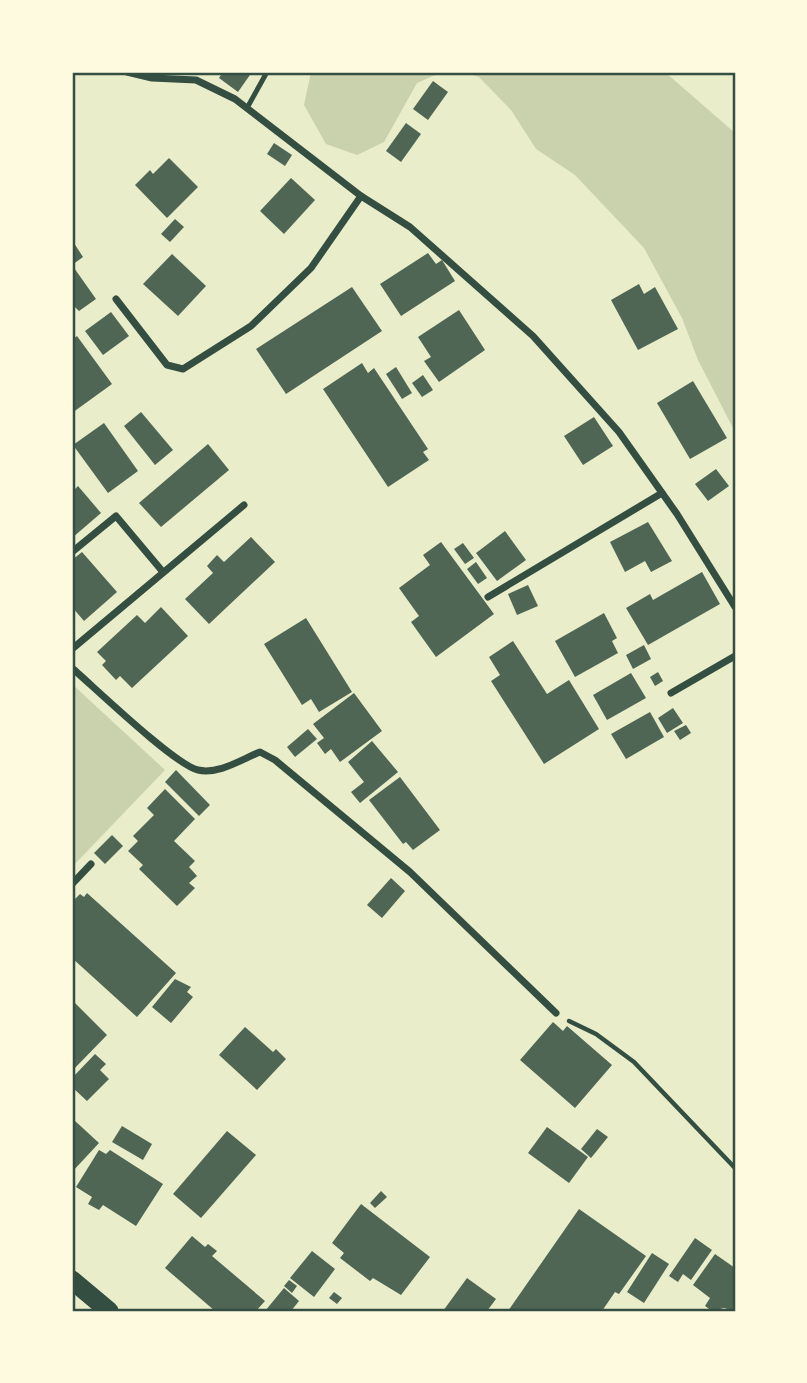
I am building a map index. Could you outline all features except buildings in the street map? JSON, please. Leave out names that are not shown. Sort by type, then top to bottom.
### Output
[{"type":"highway","points":[[72,1280],[109,1311]]},
{"type":"street","points":[[127,72],[152,78],[196,80],[247,108],[361,196],[410,227],[533,336],[619,432],[662,493],[735,607]]},
{"type":"street","points":[[116,299],[167,365],[183,369],[261,317],[311,268],[361,196]]},
{"type":"street","points":[[488,597],[662,493]]},
{"type":"street","points":[[72,649],[244,505]]},
{"type":"street","points":[[72,552],[116,516],[163,572]]},
{"type":"street","points":[[671,693],[735,656]]},
{"type":"street","points":[[72,668],[160,744],[197,770],[218,769],[260,752],[275,760],[410,872],[556,1013]]},
{"type":"street","points":[[72,884],[91,864]]},
{"type":"lane","points":[[247,108],[267,72]]},
{"type":"path","points":[[556,1013],[596,1034],[634,1062],[735,1168]]},
{"type":"green space","points":[[311,72],[442,72],[417,83],[384,142],[357,155],[326,144],[304,105]]},
{"type":"green space","points":[[464,72],[665,72],[735,133],[735,432],[698,360],[682,318],[644,248],[575,175],[536,149],[511,110],[479,77]]},
{"type":"green space","points":[[72,684],[165,770],[72,867]]}]
